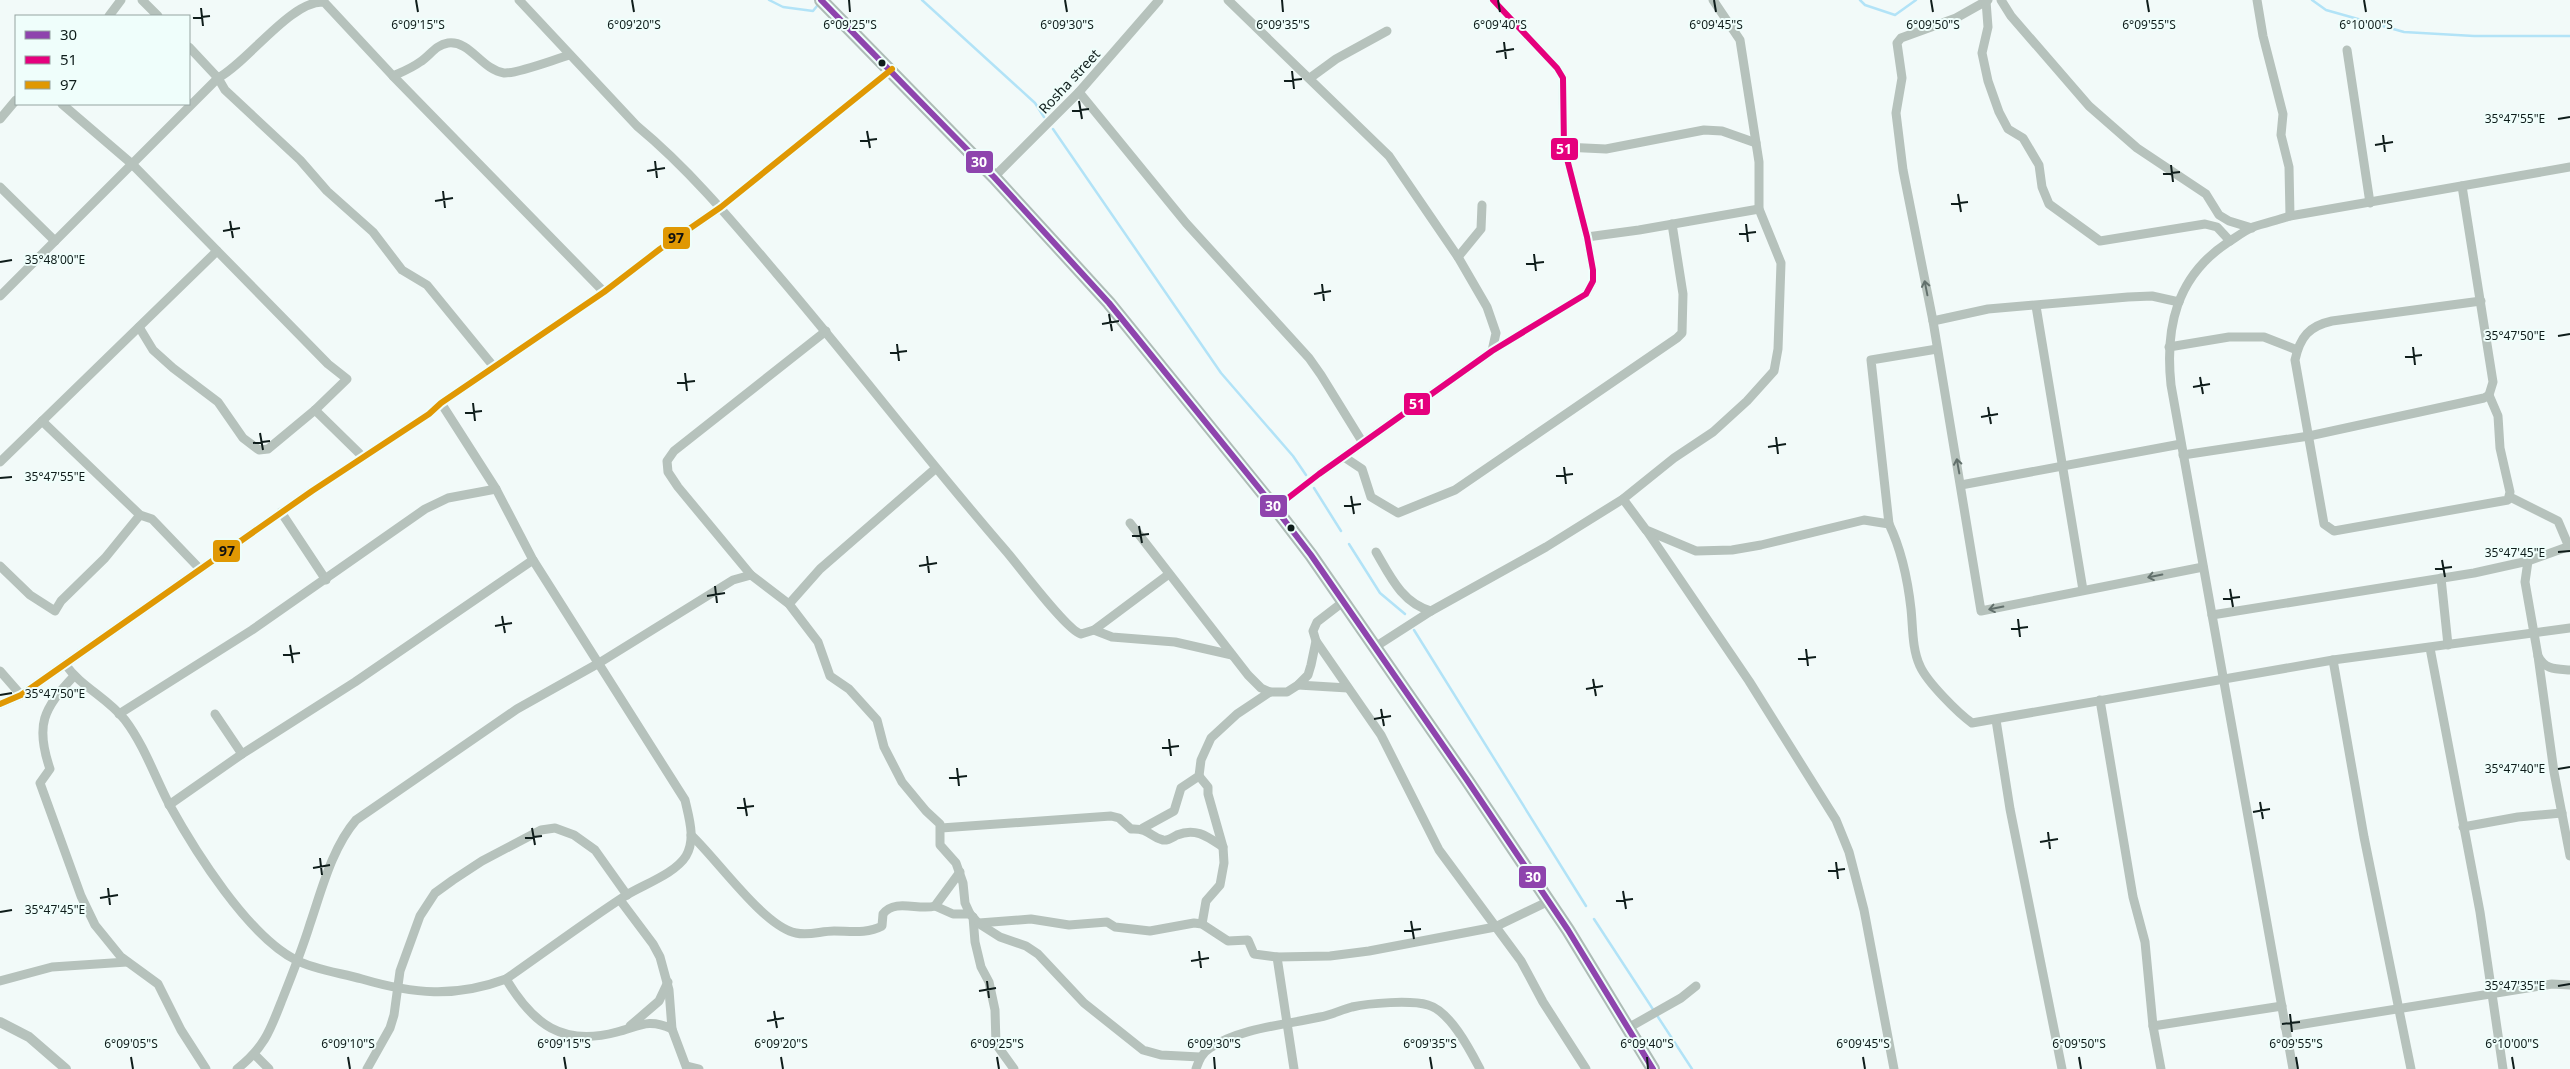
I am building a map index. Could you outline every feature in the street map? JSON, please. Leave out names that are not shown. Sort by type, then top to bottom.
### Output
[{"type":"highway","points":[[821,0],[892,70],[994,177],[1140,339],[1181,394],[1275,508],[1311,555],[1467,780],[1547,902],[1568,930],[1653,1069]]},
{"type":"street","points":[[109,15],[121,0]]},
{"type":"street","points":[[142,0],[157,15]]},
{"type":"street","points":[[0,296],[218,78],[234,67],[297,10],[316,0],[324,2],[330,7],[393,76],[604,292]]},
{"type":"street","points":[[518,0],[637,126],[656,142],[721,207],[826,331],[935,469],[1070,628],[1081,634],[1094,630],[1169,574]]},
{"type":"street","name":"Rosha street","points":[[994,177],[1080,92],[1159,0]]},
{"type":"street","points":[[1228,0],[1389,156],[1458,257],[1487,307],[1493,322],[1496,341],[1492,351]]},
{"type":"street","points":[[1275,508],[1344,456],[1492,351],[1586,294],[1593,281],[1587,237],[1564,146],[1562,78],[1558,68],[1493,0]]},
{"type":"street","points":[[1375,647],[1431,611],[1546,547],[1623,499],[1674,458],[1713,432],[1747,401],[1774,371],[1778,349],[1781,263],[1759,209],[1760,171],[1740,40],[1713,0]]},
{"type":"street","points":[[2001,0],[2012,16],[2089,106],[2137,148],[2206,194],[2219,215],[2229,221],[2252,228]]},
{"type":"street","points":[[2257,0],[2263,36],[2283,114],[2281,136],[2289,167],[2290,216]]},
{"type":"street","points":[[2203,567],[1981,611],[1938,349],[1903,170],[1896,113],[1902,78],[1897,43],[1901,38],[1956,18],[1987,1],[1988,27],[1982,50],[1988,81],[1999,112],[2008,129],[2023,138],[2039,165],[2042,187],[2048,204],[2100,241],[2205,224],[2217,227],[2230,241]]},
{"type":"street","points":[[1310,78],[1328,64],[1387,31]]},
{"type":"street","points":[[393,76],[423,60],[439,45],[450,42],[461,45],[502,73],[570,55]]},
{"type":"street","points":[[190,48],[218,78],[225,90],[300,160],[326,191],[373,232],[402,270],[427,285],[494,367]]},
{"type":"street","points":[[2348,50],[2370,203]]},
{"type":"street","points":[[0,704],[21,695],[281,512],[429,414],[441,403],[604,292],[660,248],[721,207],[892,70]]},
{"type":"street","points":[[1080,92],[1186,223],[1321,374],[1362,443]]},
{"type":"street","points":[[0,119],[15,101]]},
{"type":"street","points":[[63,105],[132,164],[328,364],[347,378],[315,410],[268,449],[259,450],[243,438],[218,402],[173,368],[153,350],[139,327]]},
{"type":"street","points":[[1564,146],[1606,149],[1704,130],[1722,131],[1756,143]]},
{"type":"street","points":[[2293,1069],[2171,386],[2169,347],[2174,316],[2179,302],[2198,268],[2230,241],[2252,228],[2290,216],[2570,167]]},
{"type":"street","points":[[2462,186],[2482,302],[2493,382],[2489,395],[2498,416],[2500,448],[2510,497]]},
{"type":"street","points":[[0,187],[55,241]]},
{"type":"street","points":[[1458,257],[1481,229],[1482,205]]},
{"type":"street","points":[[1587,237],[1759,209]]},
{"type":"street","points":[[1344,456],[1362,469],[1371,497],[1398,513],[1455,490],[1677,338],[1682,332],[1683,294],[1672,224]]},
{"type":"street","points":[[0,462],[217,251]]},
{"type":"street","points":[[1932,321],[1988,309],[2142,296],[2179,302]]},
{"type":"street","points":[[2482,302],[2319,324],[2304,335],[2297,350],[2295,360],[2321,515],[2324,524],[2334,531],[2505,502],[2510,497]]},
{"type":"street","points":[[2036,306],[2083,590]]},
{"type":"street","points":[[826,331],[674,451],[667,461],[668,472],[678,487],[751,575],[789,604],[818,642],[828,665],[830,676],[849,689],[877,720],[884,747],[902,782],[926,811],[938,819],[941,828],[940,845],[956,864],[960,872],[965,903],[974,918],[1000,936],[1026,946],[1038,954],[1084,1003],[1143,1050],[1161,1055],[1200,1058]]},
{"type":"street","points":[[2169,347],[2229,337],[2264,338],[2297,350]]},
{"type":"street","points":[[1938,349],[1871,360],[1889,524],[1896,539],[1911,608],[1913,638],[1920,666],[1927,678],[1972,723],[1996,720],[2047,708],[2333,660],[2570,628]]},
{"type":"street","points":[[2183,455],[2308,436],[2479,399],[2489,395]]},
{"type":"street","points":[[65,664],[74,676],[119,714],[134,735],[170,805],[199,854],[235,903],[261,933],[298,961],[398,989],[420,992],[457,992],[483,988],[506,979],[623,897],[661,878],[685,857],[691,835],[685,800],[533,560],[496,489],[441,403]]},
{"type":"street","points":[[315,410],[363,457]]},
{"type":"street","points":[[42,421],[140,515],[152,518],[200,569]]},
{"type":"street","points":[[1961,485],[2181,444]]},
{"type":"street","points":[[789,604],[820,569],[935,469]]},
{"type":"street","points":[[119,714],[166,687],[326,580],[425,509],[448,498],[496,489]]},
{"type":"street","points":[[2212,615],[2441,578],[2528,561],[2570,547],[2558,521],[2510,497]]},
{"type":"street","points":[[1623,499],[1749,681],[1836,820],[1849,852],[1864,910],[1894,1069]]},
{"type":"street","points":[[281,512],[326,580]]},
{"type":"street","points":[[0,566],[30,595],[55,611],[61,601],[106,558],[140,515]]},
{"type":"street","points":[[1646,530],[1696,551],[1732,550],[1761,545],[1864,520],[1889,524]]},
{"type":"street","points":[[1130,522],[1232,655],[1261,688],[1270,692],[1287,692],[1298,685],[1308,675],[1316,641]]},
{"type":"street","points":[[1376,552],[1406,598],[1419,607],[1431,611]]},
{"type":"street","points":[[170,805],[242,754],[354,682],[533,560]]},
{"type":"street","points":[[2528,561],[2525,582],[2570,856]]},
{"type":"street","points":[[237,1069],[255,1055],[269,1034],[298,961],[334,856],[345,832],[356,820],[517,709],[599,663],[733,580],[751,575]]},
{"type":"street","points":[[2441,578],[2448,645]]},
{"type":"street","points":[[1343,602],[1317,622],[1313,631],[1316,641],[1381,734],[1439,850],[1520,961],[1543,1002],[1586,1069]]},
{"type":"street","points":[[1094,630],[1112,636],[1175,642],[1232,655]]},
{"type":"street","points":[[2430,648],[2480,912],[2503,1069]]},
{"type":"street","points":[[2538,656],[2542,665],[2548,668],[2570,670]]},
{"type":"street","points":[[2333,660],[2364,837],[2411,1069]]},
{"type":"street","points":[[0,671],[21,695]]},
{"type":"street","points":[[74,676],[50,705],[41,729],[41,744],[50,769],[40,783],[82,896],[95,925],[127,962],[158,984],[181,1030],[206,1069]]},
{"type":"street","points":[[1298,685],[1348,688]]},
{"type":"street","points":[[1202,924],[1206,901],[1219,889],[1222,881],[1223,847],[1208,794],[1208,787],[1199,776],[1201,760],[1211,738],[1237,714],[1270,692]]},
{"type":"street","points":[[2100,700],[2133,897],[2145,942],[2153,1026],[2161,1069]]},
{"type":"street","points":[[216,714],[242,754]]},
{"type":"street","points":[[1996,720],[2010,809],[2062,1069]]},
{"type":"street","points":[[941,828],[1111,816],[1119,818],[1131,829],[1143,828],[1172,813],[1181,788],[1199,776]]},
{"type":"street","points":[[2463,827],[2518,817],[2562,813]]},
{"type":"street","points":[[367,1069],[390,1028],[400,971],[416,926],[435,893],[482,861],[540,830],[555,828],[574,835],[595,850],[653,944],[668,982],[672,1009],[672,1029],[687,1067],[699,1069]]},
{"type":"street","points":[[1143,828],[1165,840],[1195,831],[1223,847]]},
{"type":"street","points":[[691,835],[756,906],[783,929],[796,933],[863,932],[882,926],[883,914],[889,908],[898,906],[929,908],[935,906],[960,872]]},
{"type":"street","points":[[935,906],[953,914],[974,918],[1031,918],[1069,925],[1107,922],[1116,927],[1150,931],[1194,923],[1202,924],[1228,941],[1248,940],[1254,954],[1277,957],[1330,956],[1360,952],[1495,927],[1547,902]]},
{"type":"street","points":[[974,918],[974,942],[989,982],[995,1010],[996,1044],[1014,1069]]},
{"type":"street","points":[[1277,957],[1294,1069]]},
{"type":"street","points":[[0,981],[52,967],[127,962]]},
{"type":"street","points":[[506,979],[525,1009],[546,1026],[575,1037],[604,1035],[655,1022],[672,1029]]},
{"type":"street","points":[[626,1029],[659,1001],[668,982]]},
{"type":"street","points":[[2285,1027],[2552,984],[2570,985]]},
{"type":"street","points":[[1628,1028],[1662,1009],[1696,986]]},
{"type":"street","points":[[1196,1069],[1200,1058],[1209,1048],[1227,1039],[1322,1017],[1354,1007],[1392,1004],[1429,1005],[1448,1019],[1480,1069]]},
{"type":"street","points":[[2153,1026],[2282,1006]]},
{"type":"street","points":[[0,1022],[29,1037],[61,1067]]},
{"type":"street","points":[[255,1055],[269,1069]]},
{"type":"waterway","points":[[769,0],[783,7],[813,11],[817,6]]},
{"type":"waterway","points":[[922,0],[1035,103],[1044,117]]},
{"type":"waterway","points":[[1860,0],[1865,5],[1895,15],[1916,0]]},
{"type":"waterway","points":[[2312,0],[2326,10],[2404,32],[2474,36],[2570,36]]},
{"type":"waterway","points":[[1053,129],[1221,373],[1293,456],[1306,475]]},
{"type":"waterway","points":[[1314,488],[1341,531]]},
{"type":"waterway","points":[[1349,544],[1380,593],[1405,614]]},
{"type":"waterway","points":[[1414,630],[1586,906]]},
{"type":"waterway","points":[[1594,919],[1692,1069]]},
{"type":"transit line","name":"30","points":[[821,0],[994,177],[1109,303],[1275,508],[1311,555],[1467,780],[1568,930],[1653,1069]]},
{"type":"transit line","name":"51","points":[[1275,508],[1319,474],[1492,351],[1586,294],[1593,281],[1587,237],[1564,147],[1563,78],[1557,68],[1493,0]]},
{"type":"transit line","name":"97","points":[[0,704],[21,695],[312,491],[429,414],[441,403],[604,292],[660,249],[721,207],[892,69]]}]
